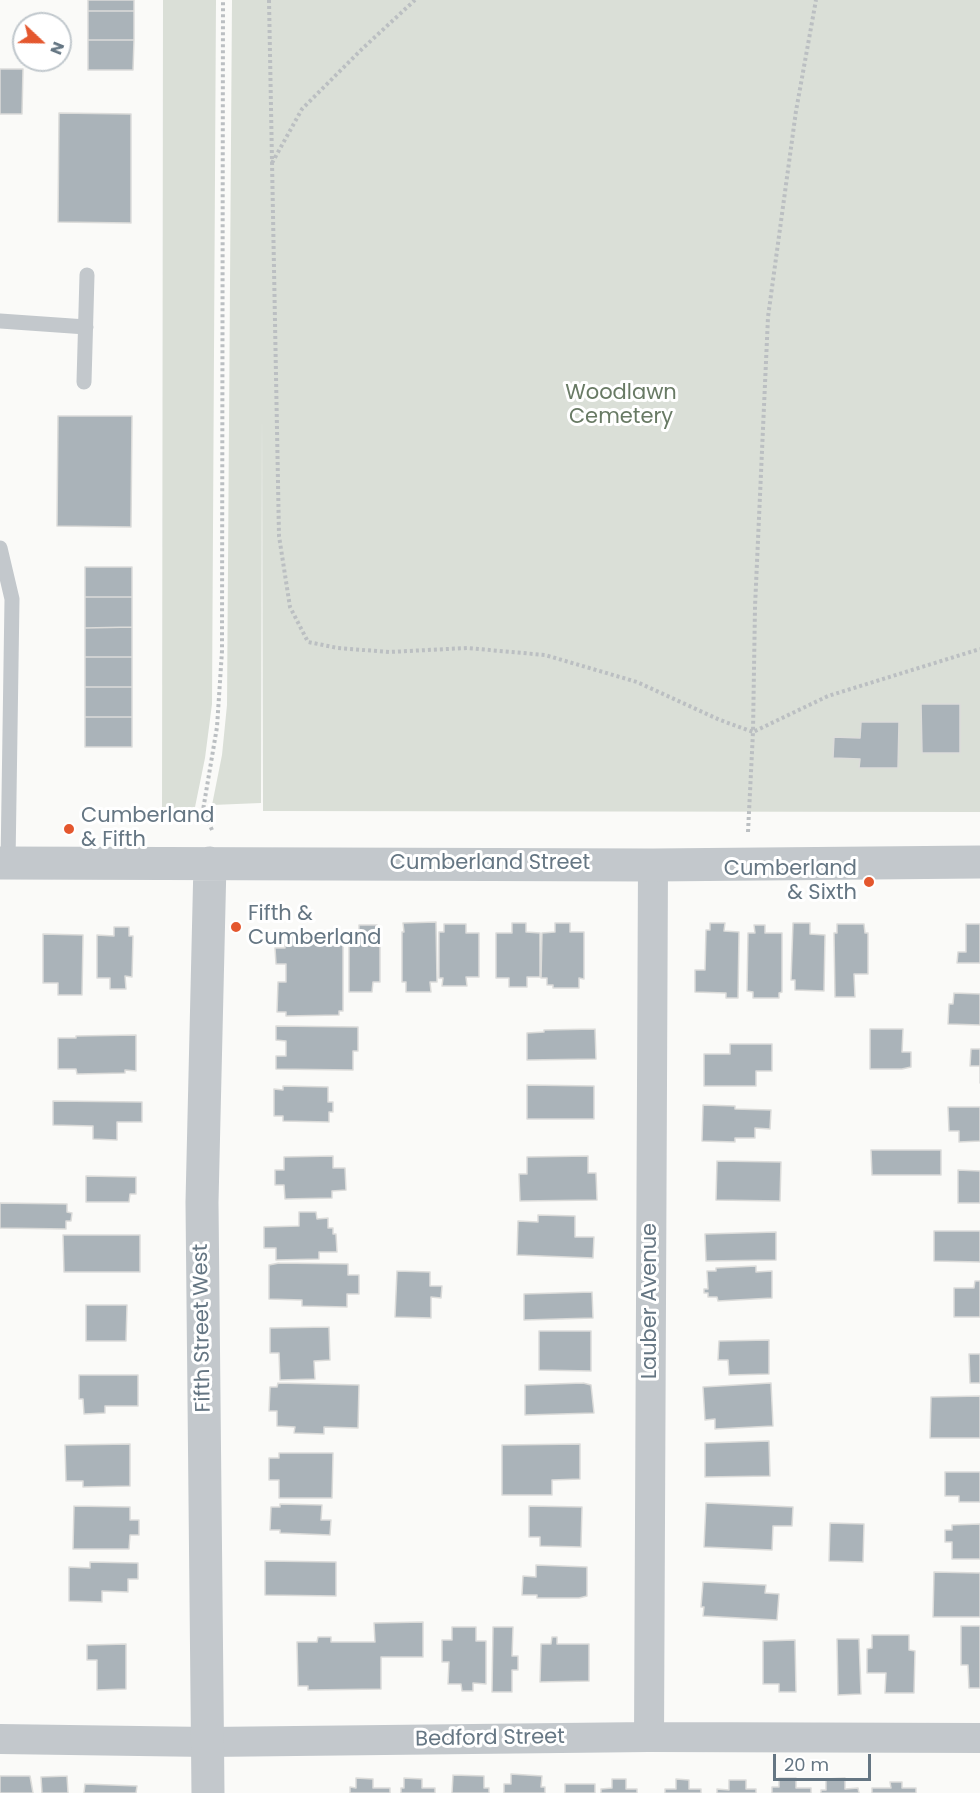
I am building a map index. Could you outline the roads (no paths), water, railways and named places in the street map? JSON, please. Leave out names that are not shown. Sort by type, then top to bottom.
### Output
[{"type":"street","name":"Cumberland Street","points":[[4,863],[653,865],[980,862]]},
{"type":"street","name":"Fifth Street West","points":[[208,1793],[202,1202],[210,863]]},
{"type":"street","name":"Lauber Avenue","points":[[650,1737],[653,865]]},
{"type":"street","name":"Bedford Street","points":[[0,1739],[208,1742],[650,1737],[980,1738]]},
{"type":"lane","points":[[84,382],[87,275]]},
{"type":"lane","points":[[0,321],[86,327]]},
{"type":"lane","points":[[0,548],[12,599],[4,863]]},
{"type":"place","name":"Cumberland & Fifth","points":[[69,829]]},
{"type":"place","name":"Cumberland & Sixth","points":[[869,882]]},
{"type":"place","name":"Fifth & Cumberland","points":[[236,927]]},
{"type":"park label","name":"Woodlawn Cemetery","points":[[621,406]]}]
